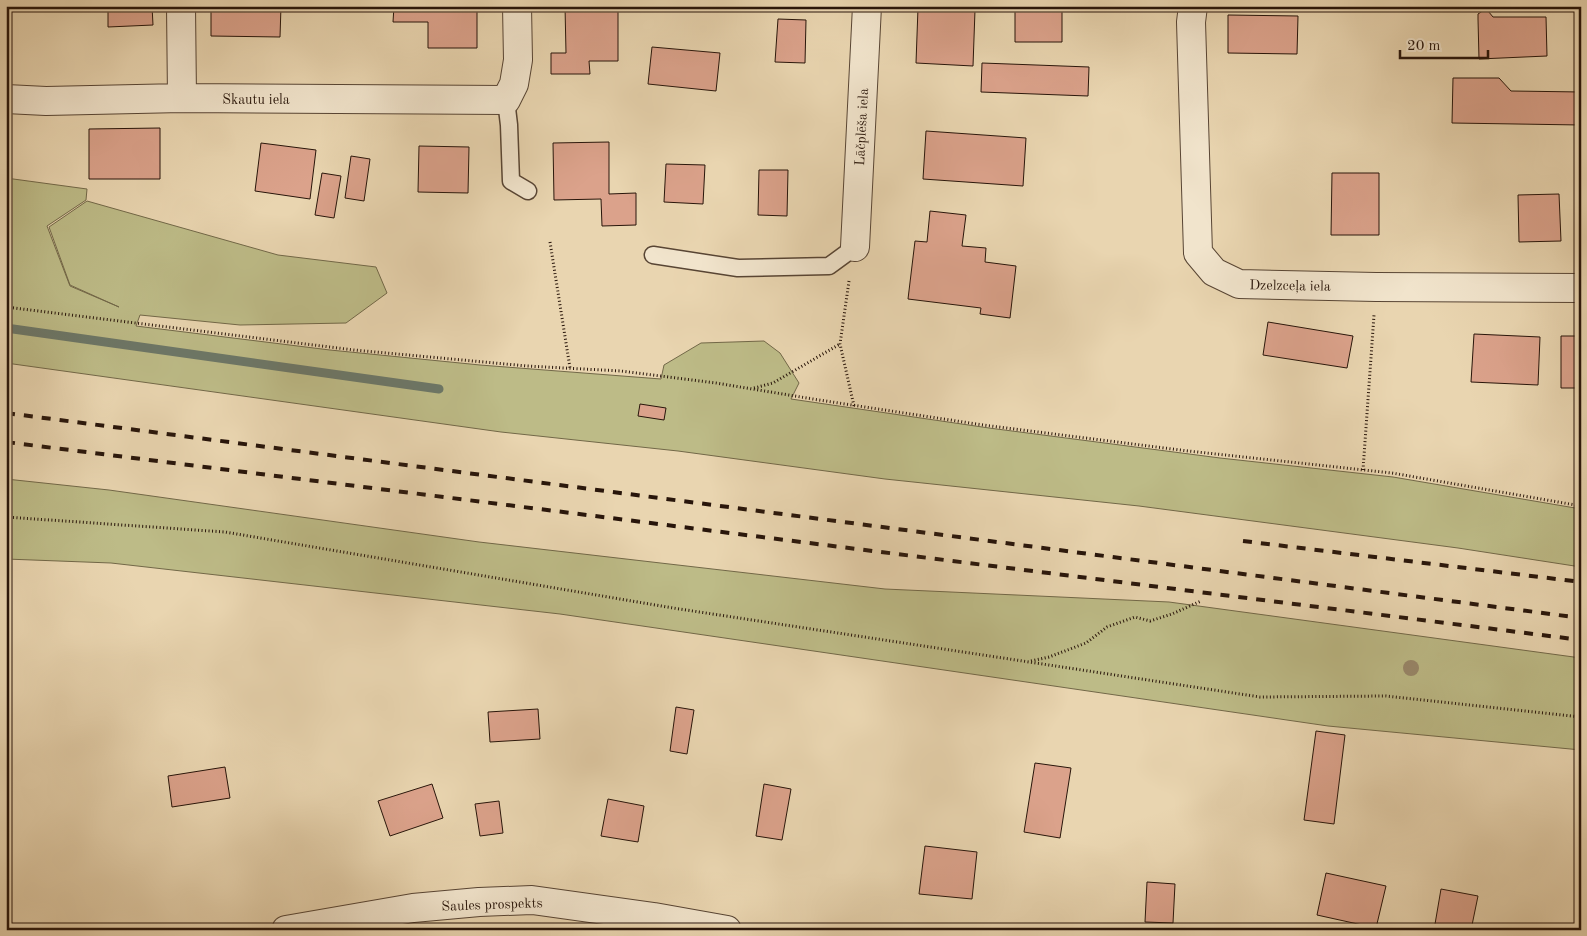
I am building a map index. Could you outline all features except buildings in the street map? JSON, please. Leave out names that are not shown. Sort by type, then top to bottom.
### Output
[{"type":"street","points":[[181,6],[182,98]]},
{"type":"street","points":[[506,100],[514,84],[518,60],[517,6]]},
{"type":"street","name":"Lāčplēša iela","points":[[855,247],[867,6]]},
{"type":"street","name":"Dzelzceļa iela","points":[[1193,6],[1191,22],[1198,253],[1214,272],[1239,284],[1581,288]]},
{"type":"street","name":"Skautu iela","points":[[6,99],[46,101],[182,98],[506,100]]},
{"type":"street","name":"Saules prospekts","points":[[286,930],[413,908],[479,902],[532,900],[654,917],[727,930]]},
{"type":"lane","points":[[506,100],[510,125],[511,181],[528,191]]},
{"type":"lane","points":[[653,254],[738,268],[829,266],[855,247]]},
{"type":"path","points":[[550,242],[570,368]]},
{"type":"path","points":[[854,406],[840,344],[855,247]]},
{"type":"path","points":[[1363,470],[1376,287]]},
{"type":"path","points":[[6,307],[354,350],[527,366],[621,371],[752,389],[983,425],[1188,451],[1392,472],[1581,506]]},
{"type":"path","points":[[752,389],[773,383],[840,344]]},
{"type":"path","points":[[6,517],[226,532],[673,608],[1260,697],[1386,696],[1581,717]]},
{"type":"path","points":[[1028,661],[1049,657],[1086,643],[1107,627],[1135,617],[1150,621],[1172,614],[1201,601]]},
{"type":"shaded area","points":[[6,178],[87,189],[86,200],[47,226],[70,286],[119,307],[70,285],[49,227],[87,201],[278,255],[376,267],[387,293],[346,323],[240,325],[140,315],[136,326],[330,350],[480,365],[661,379],[664,365],[701,343],[764,341],[780,353],[799,383],[791,399],[989,428],[1220,458],[1393,477],[1581,509],[1581,567],[1458,548],[1139,506],[885,479],[678,451],[501,432],[6,363]]},
{"type":"shaded area","points":[[6,479],[109,490],[479,542],[885,589],[1169,602],[1581,658],[1581,750],[1328,726],[560,614],[111,563],[6,559]]},
{"type":"waterway","points":[[6,328],[439,389]]},
{"type":"railway","points":[[6,413],[1581,618]]},
{"type":"railway","points":[[6,442],[1581,640]]},
{"type":"railway","points":[[1243,541],[1581,582]]}]
